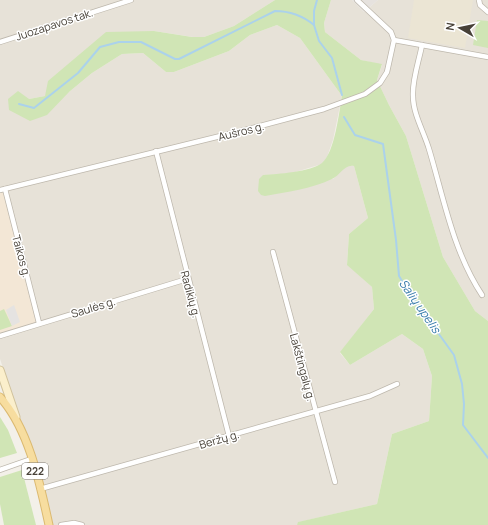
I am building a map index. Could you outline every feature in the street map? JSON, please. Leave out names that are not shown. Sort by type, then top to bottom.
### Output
[{"type":"main road","points":[[0,370],[16,418]]},
{"type":"main road","name":"222","points":[[0,397],[16,418],[31,459],[49,525]]},
{"type":"street","name":"Juozapavos tak.","points":[[0,42],[131,0]]},
{"type":"street","points":[[357,0],[391,32],[394,40],[488,57]]},
{"type":"street","points":[[479,0],[480,5],[488,12]]},
{"type":"street","name":"Aušros g.","points":[[2,190],[324,109],[360,96],[376,87],[384,78],[390,64],[394,40]]},
{"type":"street","points":[[422,45],[413,89],[415,108],[437,176],[445,209],[461,255],[468,271],[482,295]]},
{"type":"street","name":"Radikių g.","points":[[156,151],[187,279],[229,436]]},
{"type":"street","name":"Taikos g.","points":[[2,190],[39,323]]},
{"type":"street","name":"Lakštingalų g.","points":[[273,252],[315,412],[336,482]]},
{"type":"street","name":"Saulės g.","points":[[0,336],[187,279]]},
{"type":"street","name":"Beržų g.","points":[[40,490],[370,396],[397,384]]},
{"type":"street","points":[[0,470],[31,459]]},
{"type":"street","points":[[61,525],[74,523],[82,525]]},
{"type":"shaded area","points":[[0,0],[275,0],[234,26],[204,37],[193,37],[154,31],[45,96],[29,99],[9,110],[69,92],[92,73],[122,54],[143,53],[166,72],[174,72],[229,51],[250,35],[277,25],[300,38],[342,96],[333,140],[327,157],[322,164],[289,174],[263,175],[333,179],[345,167],[350,165],[354,166],[368,218],[349,234],[347,264],[372,287],[374,309],[340,353],[350,365],[402,334],[423,349],[432,376],[429,421],[392,434],[377,504],[299,522],[297,525],[52,525],[39,475],[0,359]]},
{"type":"shaded area","points":[[331,0],[352,0],[364,12],[378,0],[488,0],[488,321],[475,311],[443,257],[406,136],[377,80],[382,65],[361,60],[325,32],[324,23]]},
{"type":"shaded area","points":[[352,0],[378,0],[364,12]]},
{"type":"shaded area","points":[[414,0],[473,0],[465,48],[408,38]]},
{"type":"shaded area","points":[[5,189],[39,323],[0,336],[0,190]]},
{"type":"shaded area","points":[[14,305],[20,322],[12,326],[6,310]]},
{"type":"green space","points":[[275,0],[331,0],[324,23],[325,32],[361,60],[382,64],[377,80],[406,136],[443,257],[475,311],[488,321],[488,525],[297,525],[298,522],[377,504],[392,434],[429,421],[432,376],[423,349],[402,334],[350,365],[340,352],[374,309],[372,287],[347,265],[349,234],[368,218],[354,166],[345,168],[332,179],[307,188],[265,196],[261,195],[258,191],[259,179],[263,175],[310,169],[322,163],[330,150],[333,141],[342,96],[300,38],[277,25],[250,35],[229,51],[174,72],[166,72],[143,53],[122,54],[92,73],[69,92],[47,115],[30,121],[9,110],[8,99],[18,91],[29,99],[45,96],[48,81],[106,32],[154,31],[192,37],[204,37],[234,26]]},
{"type":"green space","points":[[477,20],[488,21],[488,48],[473,45]]},
{"type":"green space","points":[[4,309],[12,326],[0,330],[0,311]]},
{"type":"green space","points":[[0,417],[8,430],[17,453],[0,458]]},
{"type":"green space","points":[[22,470],[36,525],[4,525],[0,504],[0,477]]},
{"type":"waterway","name":"Salių upelis","points":[[317,0],[314,11],[314,25],[319,41],[332,58],[342,95]]},
{"type":"waterway","points":[[19,104],[34,108],[78,73],[100,47],[119,42],[141,42],[175,59],[179,59],[275,11],[296,15],[314,25]]},
{"type":"waterway","name":"Salių upelis","points":[[344,117],[355,135],[383,144],[396,240],[399,276],[410,294],[454,355],[462,384],[464,404],[463,425],[488,458]]}]
